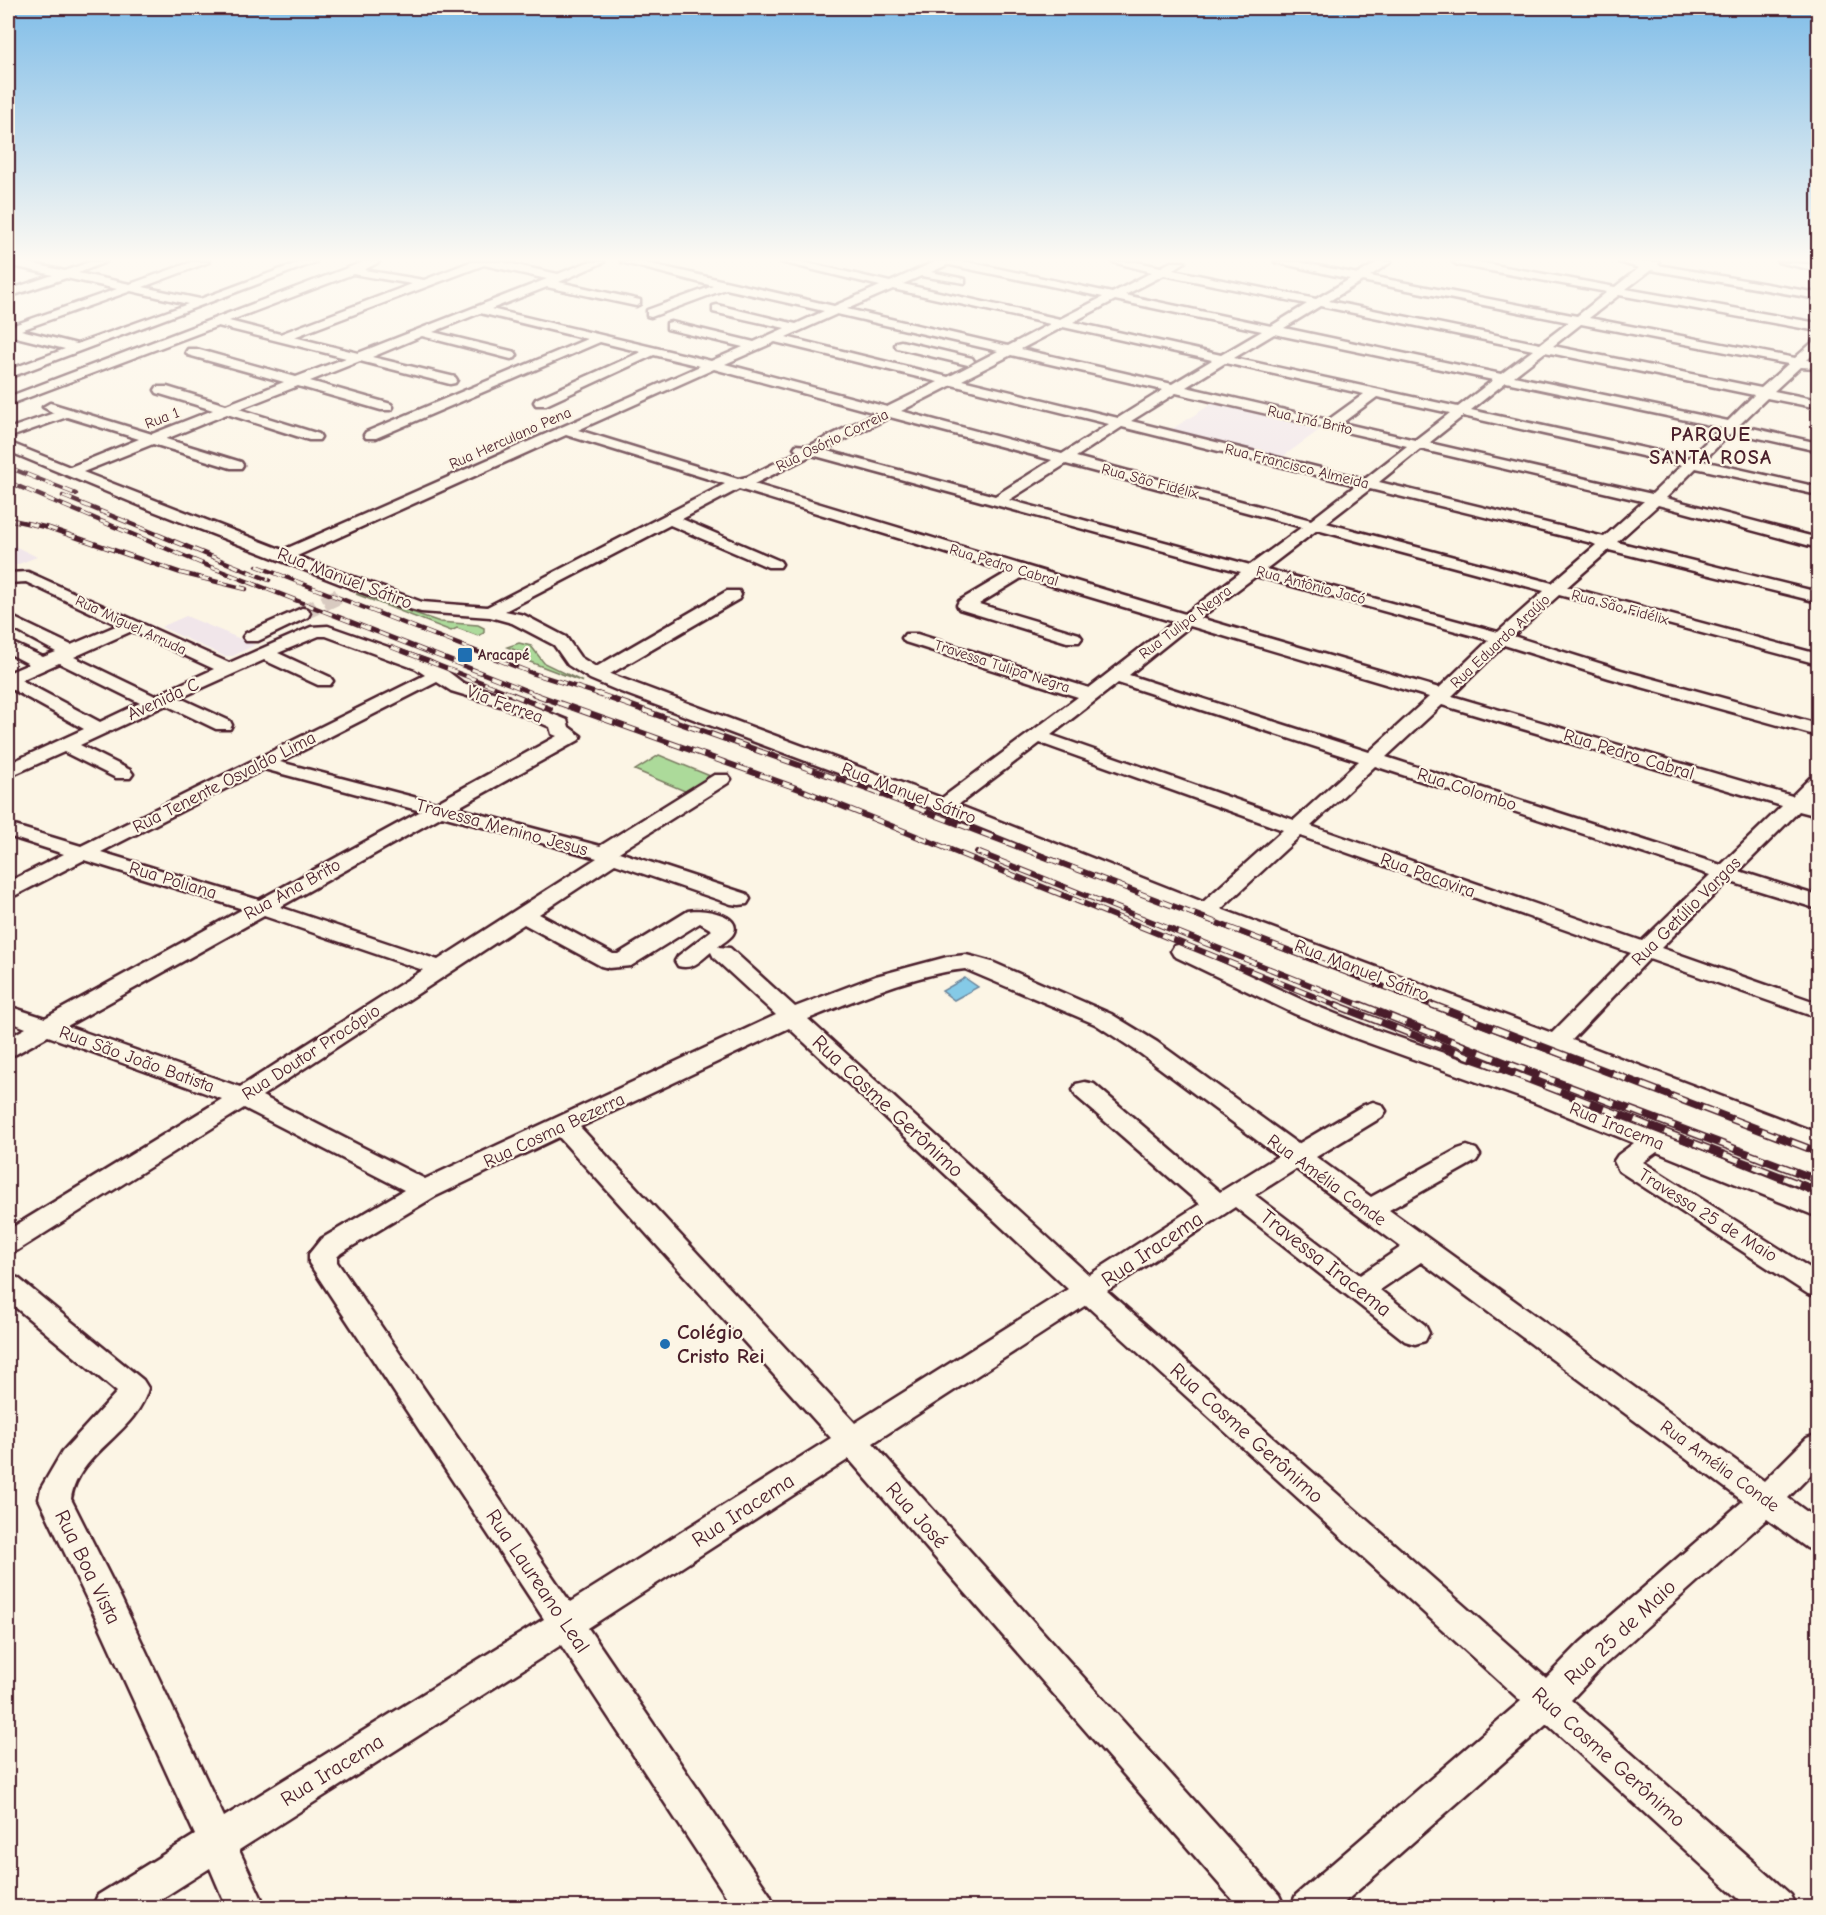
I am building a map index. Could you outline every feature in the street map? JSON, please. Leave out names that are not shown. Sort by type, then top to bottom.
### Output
[{"type":"street","points":[[8,374],[69,351]]},
{"type":"street","points":[[8,401],[138,351]]},
{"type":"street","points":[[341,351],[450,380]]},
{"type":"street","name":"Rua 1","points":[[72,471],[378,351]]},
{"type":"street","points":[[496,351],[511,355]]},
{"type":"street","points":[[370,435],[567,351]]},
{"type":"street","points":[[541,402],[652,351]]},
{"type":"street","name":"Rua São Fidélix","points":[[655,351],[1315,524],[1818,659]]},
{"type":"street","name":"Rua Herculano Pena","points":[[286,555],[742,351]]},
{"type":"street","name":"Rua Francisco Almeida","points":[[832,351],[1598,540],[1818,597]]},
{"type":"street","points":[[928,351],[968,361]]},
{"type":"street","name":"Rua Osório Correia","points":[[944,378],[968,361],[993,351]]},
{"type":"street","name":"Rua Osório Correia","points":[[490,612],[739,483],[752,480],[805,449],[995,351]]},
{"type":"street","name":"Rua Iná Brito","points":[[1016,351],[1655,500],[1818,543]]},
{"type":"street","points":[[1195,351],[1693,461],[1818,491]]},
{"type":"street","points":[[999,500],[1235,351]]},
{"type":"street","points":[[1380,351],[1723,424],[1731,428],[1818,447]]},
{"type":"street","name":"Rua Tulipa Negra","points":[[944,806],[1538,351]]},
{"type":"street","points":[[1565,351],[1818,404]]},
{"type":"street","points":[[1742,351],[1818,366]]},
{"type":"street","name":"Rua Eduardo Araújo","points":[[1206,911],[1501,638],[1655,500],[1693,461],[1811,351]]},
{"type":"street","points":[[192,352],[386,407]]},
{"type":"street","points":[[162,390],[314,436]]},
{"type":"street","points":[[1330,425],[1375,392]]},
{"type":"street","points":[[50,407],[236,465]]},
{"type":"street","points":[[8,434],[68,412]]},
{"type":"street","name":"Rua Pedro Cabral","points":[[567,431],[1021,571],[1818,810]]},
{"type":"street","name":"Rua Manuel Sátiro","points":[[8,446],[153,507],[421,607],[508,615],[560,641],[574,661],[597,675],[944,806],[1206,911],[1818,1142]]},
{"type":"street","name":"Rua Antônio Jacó","points":[[805,449],[1501,638],[1615,674],[1818,730]]},
{"type":"street","points":[[670,519],[774,564]]},
{"type":"street","points":[[1021,571],[965,605],[1073,638]]},
{"type":"street","name":"Rua Miguel Arruda","points":[[8,578],[22,576],[33,580],[228,669]]},
{"type":"street","points":[[8,590],[33,580]]},
{"type":"street","points":[[343,594],[363,585]]},
{"type":"street","points":[[597,675],[733,594]]},
{"type":"street","points":[[302,613],[252,637],[324,681]]},
{"type":"street","points":[[8,620],[57,657]]},
{"type":"street","points":[[8,679],[132,625]]},
{"type":"street","name":"Avenida C","points":[[12,765],[99,729],[270,650],[321,630]]},
{"type":"street","name":"Via Ferrea","points":[[321,630],[422,664],[457,687],[510,703],[560,724],[560,730],[565,733]]},
{"type":"street","name":"Travessa Tulipa Negra","points":[[911,638],[1092,695]]},
{"type":"street","points":[[8,646],[57,657],[224,725]]},
{"type":"street","name":"Rua Tenente Osvaldo Lima","points":[[8,890],[440,674]]},
{"type":"street","name":"Rua Colombo","points":[[1115,676],[1818,903]]},
{"type":"street","points":[[8,679],[99,729]]},
{"type":"street","name":"Rua Ana Brito","points":[[8,1048],[572,736],[565,733]]},
{"type":"street","name":"Rua Pacavira","points":[[1037,736],[1818,1011]]},
{"type":"street","points":[[64,744],[123,774]]},
{"type":"street","name":"Travessa Menino Jesus","points":[[263,763],[608,855],[739,899]]},
{"type":"street","name":"Rua Doutor Procópio","points":[[8,1243],[243,1097],[524,915],[721,779]]},
{"type":"street","name":"Rua Getúlio Vargas","points":[[1556,1044],[1645,951],[1818,781]]},
{"type":"street","name":"Rua Poliana","points":[[8,830],[260,907],[440,968]]},
{"type":"street","points":[[524,915],[609,961],[623,961],[696,916],[708,917],[723,925],[723,932],[686,961]]},
{"type":"street","name":"Rua Iracema","points":[[1182,951],[1303,1009],[1360,1032],[1542,1096],[1818,1207]]},
{"type":"street","name":"Rua Cosme Gerônimo","points":[[722,953],[1088,1291],[1778,1908]]},
{"type":"street","name":"Rua Amélia Conde","points":[[792,1017],[884,981],[947,964],[975,963],[1103,1018],[1149,1048],[1818,1538]]},
{"type":"street","name":"Rua São João Batista","points":[[8,1013],[243,1097],[425,1190]]},
{"type":"street","name":"Rua Cosma Bezerra","points":[[323,1254],[331,1246],[425,1190],[792,1017]]},
{"type":"street","name":"Travessa Iracema","points":[[1084,1090],[1227,1199],[1360,1290],[1415,1333]]},
{"type":"street","name":"Rua Iracema","points":[[111,1908],[566,1623],[1088,1291],[1294,1156],[1373,1111]]},
{"type":"street","name":"Rua José","points":[[564,1126],[852,1441],[1266,1908]]},
{"type":"street","name":"Travessa 25 de Maio","points":[[1654,1141],[1627,1161],[1628,1165],[1818,1286]]},
{"type":"street","points":[[1368,1210],[1467,1155]]},
{"type":"street","points":[[1360,1290],[1420,1248]]},
{"type":"street","name":"Rua Laureano Leal","points":[[323,1254],[323,1263],[757,1908]]},
{"type":"street","name":"Rua Boa Vista","points":[[8,1286],[133,1388],[130,1400],[58,1481],[54,1491],[55,1499],[218,1842]]},
{"type":"street","name":"Rua 25 de Maio","points":[[1309,1908],[1547,1701],[1592,1654],[1767,1499],[1818,1447]]},
{"type":"street","points":[[218,1842],[247,1908]]},
{"type":"shaded area","points":[[1213,403],[1322,428],[1281,458],[1169,431]]},
{"type":"shaded area","points":[[8,543],[27,552],[37,557],[8,568]]},
{"type":"shaded area","points":[[186,616],[255,645],[233,656],[224,656],[161,627]]},
{"type":"green space","points":[[356,594],[440,622],[478,625],[484,628],[484,633],[478,636],[457,628],[451,631]]},
{"type":"green space","points":[[519,643],[531,646],[544,663],[583,682],[517,657],[523,653],[507,647]]},
{"type":"green space","points":[[659,755],[710,776],[687,792],[635,770]]},
{"type":"water","points":[[965,978],[978,987],[954,1000],[942,991]]},
{"type":"tunnel","points":[[302,613],[343,594]]},
{"type":"railway","points":[[8,467],[76,494]]},
{"type":"railway","points":[[8,482],[203,564],[538,695]]},
{"type":"railway","points":[[63,496],[269,580]]},
{"type":"railway","points":[[8,519],[49,528],[181,573],[246,589]]},
{"type":"railway","points":[[257,566],[532,673],[602,695]]},
{"type":"railway","points":[[391,647],[515,695]]},
{"type":"railway","points":[[511,694],[550,709]]},
{"type":"railway","points":[[534,694],[802,790],[1340,1007]]},
{"type":"railway","points":[[598,694],[872,791],[1437,1007]]},
{"type":"railway","points":[[977,852],[1365,1007]]},
{"type":"railway","points":[[1336,1005],[1818,1191]]},
{"type":"railway","points":[[1361,1005],[1509,1064],[1818,1180]]},
{"type":"railway","points":[[1433,1005],[1818,1152]]},
{"type":"place","name":"Aracapé","points":[[465,655]]},
{"type":"place","name":"Colégio Cristo Rei","points":[[665,1344]]},
{"type":"district","name":"PARQUE SANTA ROSA","points":[[1711,446]]}]
